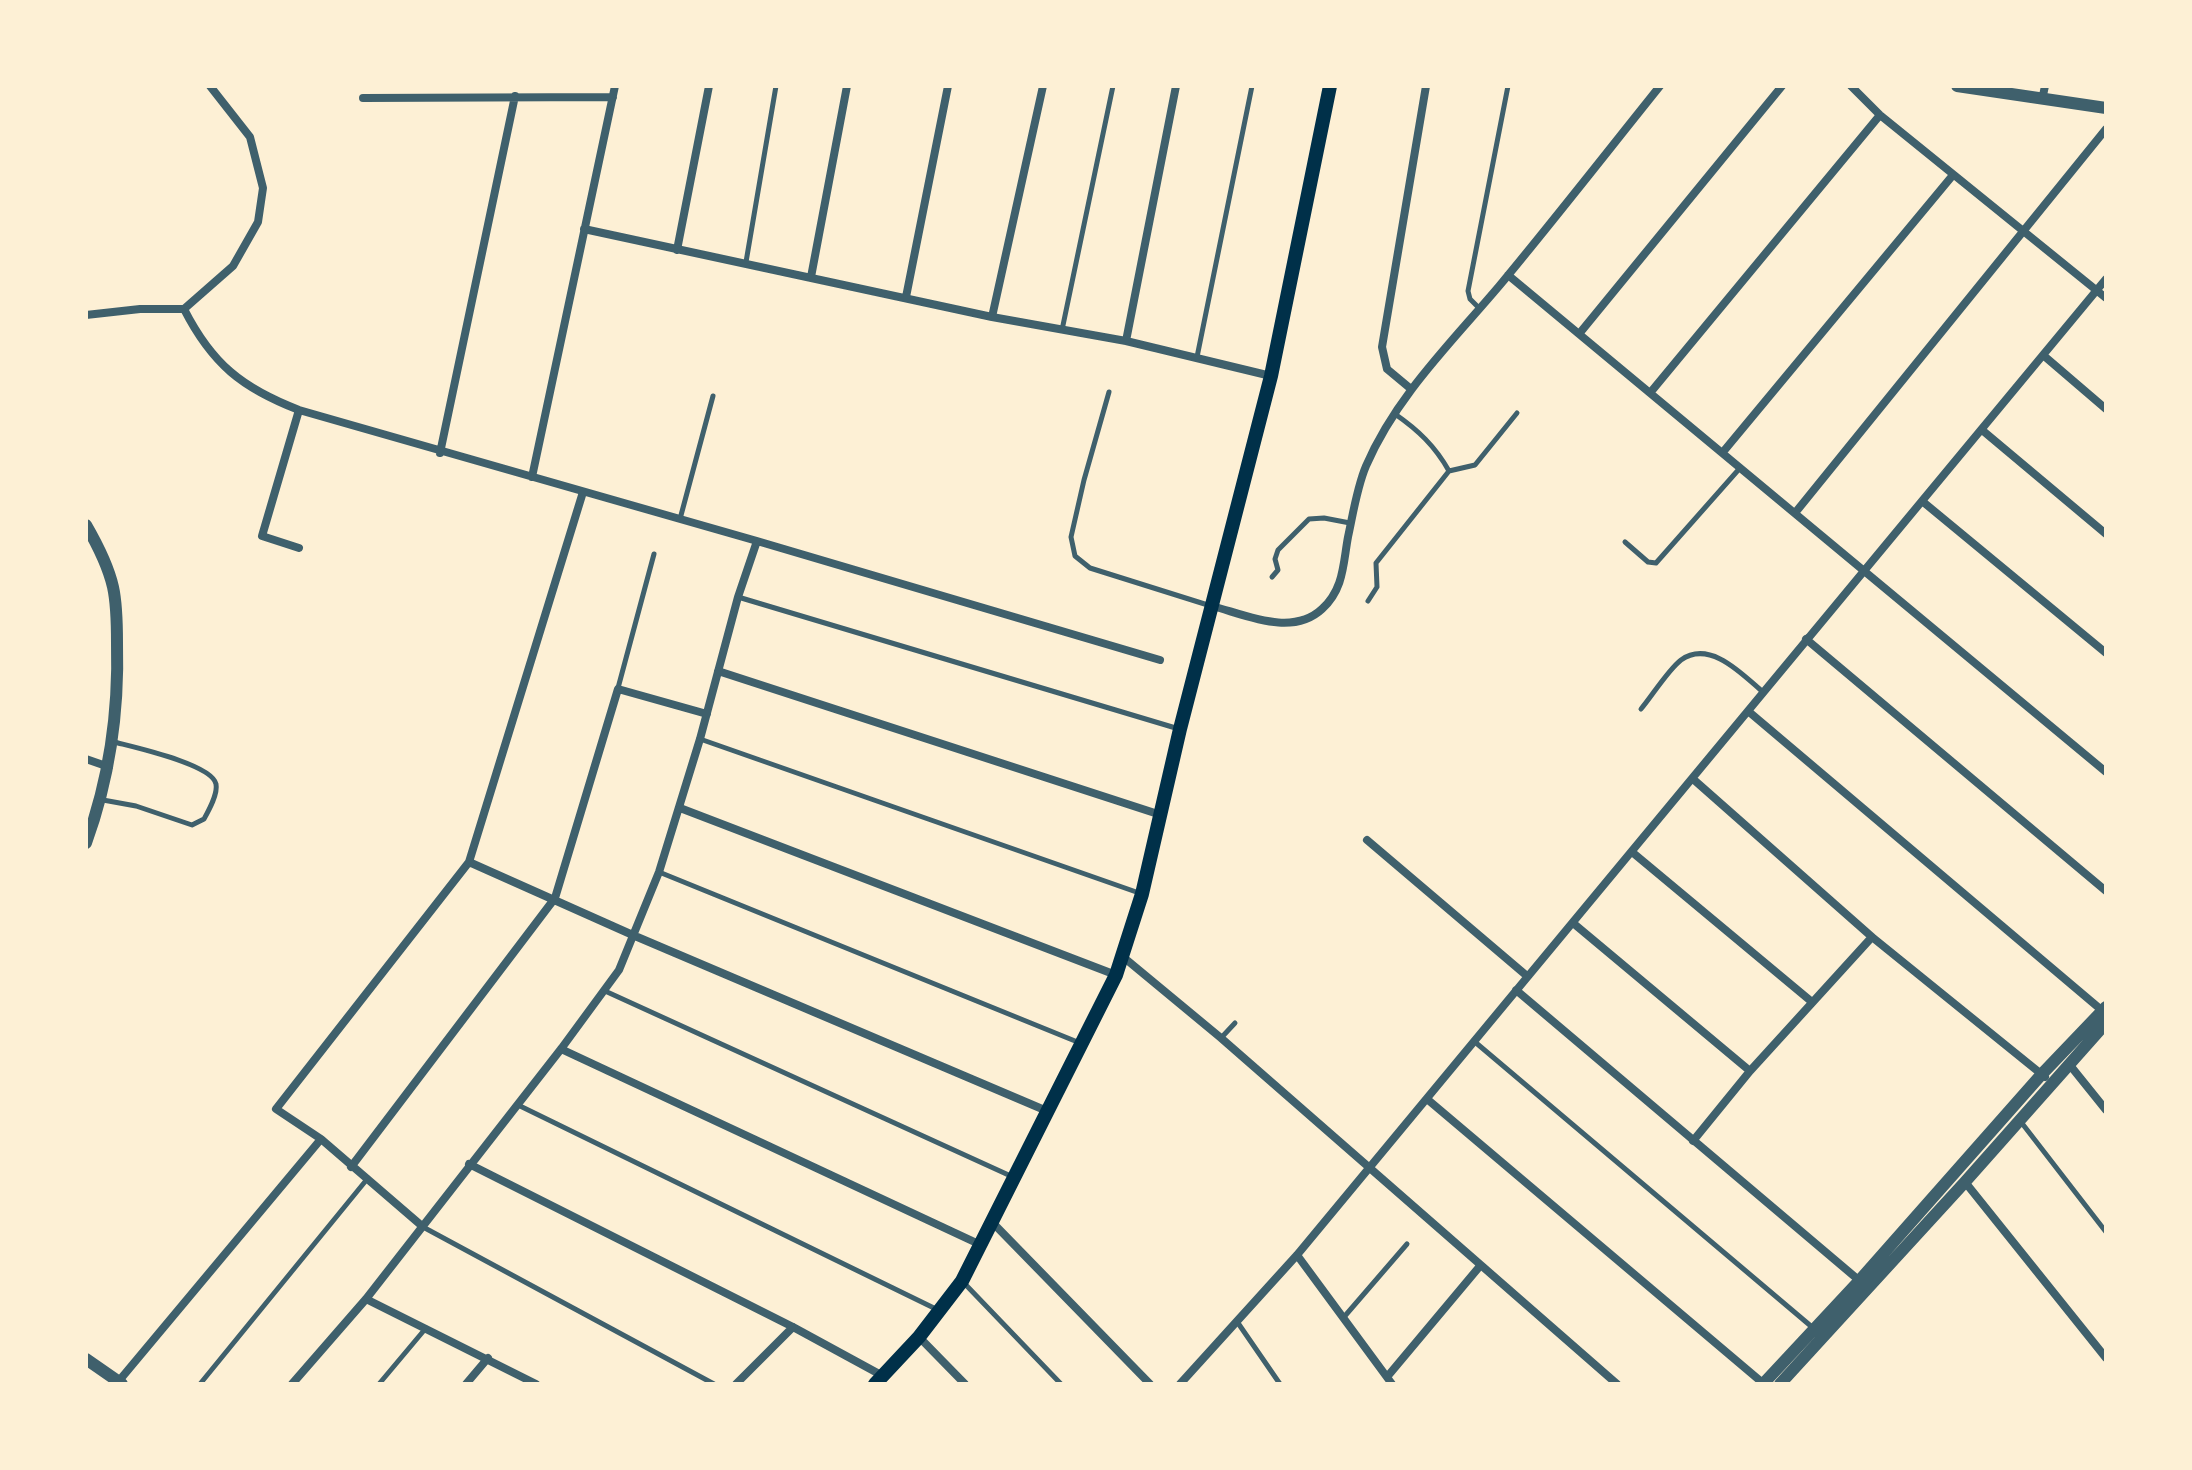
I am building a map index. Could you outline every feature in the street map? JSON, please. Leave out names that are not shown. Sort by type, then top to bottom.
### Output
[{"type":"main road","points":[[879,1380],[941,1311],[962,1281],[1116,975],[1142,894],[1180,729],[1271,376],[1330,86]]},
{"type":"street","points":[[86,315],[140,309],[184,309],[233,266],[258,222],[263,188],[250,137],[210,86]]},
{"type":"street","points":[[532,477],[615,86]]},
{"type":"street","points":[[677,250],[709,86]]},
{"type":"street","points":[[811,277],[847,86]]},
{"type":"street","points":[[906,297],[948,86]]},
{"type":"street","points":[[992,317],[1043,86]]},
{"type":"street","points":[[1126,341],[1176,86]]},
{"type":"street","points":[[1411,389],[1387,369],[1382,347],[1426,86]]},
{"type":"street","points":[[1212,606],[1283,624],[1302,621],[1319,612],[1332,599],[1341,581],[1351,523],[1366,467],[1395,414],[1411,389],[1508,275],[1660,86]]},
{"type":"street","points":[[1579,334],[1782,86]]},
{"type":"street","points":[[1851,86],[1880,115],[2106,298]]},
{"type":"street","points":[[1957,86],[2106,108]]},
{"type":"street","points":[[2042,100],[2045,86]]},
{"type":"street","points":[[440,453],[515,96]]},
{"type":"street","points":[[363,98],[613,97]]},
{"type":"street","points":[[1650,393],[1880,115]]},
{"type":"street","points":[[1795,513],[2106,129]]},
{"type":"street","points":[[1723,452],[1953,175]]},
{"type":"street","points":[[584,229],[992,317],[1126,341],[1271,376]]},
{"type":"street","points":[[1508,275],[2106,772]]},
{"type":"street","points":[[1180,1384],[1297,1255],[2106,279]]},
{"type":"street","points":[[184,309],[205,346],[233,377],[267,398],[299,410],[1160,660]]},
{"type":"street","points":[[2043,355],[2106,409]]},
{"type":"street","points":[[299,410],[262,536],[299,548]]},
{"type":"street","points":[[1982,430],[2106,534]]},
{"type":"street","points":[[422,1226],[321,1139],[276,1109],[469,862],[583,492]]},
{"type":"street","points":[[1922,501],[2106,653]]},
{"type":"street","points":[[86,525],[113,586],[118,660],[109,767],[102,799],[86,843]]},
{"type":"street","points":[[292,1384],[366,1299],[605,991],[635,936],[659,872],[757,541]]},
{"type":"street","points":[[1806,639],[2106,891]]},
{"type":"street","points":[[718,671],[1162,816]]},
{"type":"street","points":[[351,1167],[555,898],[618,689],[707,714]]},
{"type":"street","points":[[1748,711],[2105,1014]]},
{"type":"street","points":[[86,759],[109,767]]},
{"type":"street","points":[[1693,779],[1872,937],[2046,1079]]},
{"type":"street","points":[[680,808],[1116,975]]},
{"type":"street","points":[[1367,840],[1527,976]]},
{"type":"street","points":[[1632,852],[1812,1002]]},
{"type":"street","points":[[469,862],[1047,1111]]},
{"type":"street","points":[[1573,923],[1750,1071]]},
{"type":"street","points":[[1693,1141],[1750,1071],[1872,937]]},
{"type":"street","points":[[1122,956],[1221,1038],[1617,1384]]},
{"type":"street","points":[[1516,990],[1863,1284]]},
{"type":"street","points":[[1863,1284],[1965,1182],[2020,1120],[2046,1079],[2069,1064],[2105,1014]]},
{"type":"street","points":[[1427,1099],[1764,1384],[1819,1332],[2105,1014]]},
{"type":"street","points":[[561,1049],[981,1245]]},
{"type":"street","points":[[2069,1064],[2106,1110]]},
{"type":"street","points":[[86,1359],[120,1383],[321,1139]]},
{"type":"street","points":[[469,1164],[793,1327],[879,1380]]},
{"type":"street","points":[[1965,1182],[2106,1358]]},
{"type":"street","points":[[992,1222],[1150,1384]]},
{"type":"street","points":[[1297,1255],[1389,1380],[1480,1266]]},
{"type":"street","points":[[366,1299],[536,1384]]},
{"type":"street","points":[[736,1384],[793,1327]]},
{"type":"street","points":[[1780,1384],[1819,1332]]},
{"type":"street","points":[[919,1337],[965,1384]]},
{"type":"street","points":[[466,1384],[488,1358]]},
{"type":"lane","points":[[746,262],[776,86]]},
{"type":"lane","points":[[1062,331],[1113,86]]},
{"type":"lane","points":[[1197,357],[1252,86]]},
{"type":"lane","points":[[1480,309],[1470,299],[1468,291],[1508,86]]},
{"type":"lane","points":[[1109,392],[1071,537],[1075,556],[1090,568],[1212,606]]},
{"type":"lane","points":[[680,520],[713,396]]},
{"type":"lane","points":[[1368,601],[1377,587],[1376,563],[1449,471],[1475,465],[1517,413]]},
{"type":"lane","points":[[1395,414],[1420,432],[1440,454],[1449,471]]},
{"type":"lane","points":[[1625,542],[1648,562],[1656,563],[1741,468]]},
{"type":"lane","points":[[1272,577],[1278,570],[1275,559],[1278,550],[1309,519],[1324,518],[1351,523]]},
{"type":"lane","points":[[618,689],[654,554]]},
{"type":"lane","points":[[738,597],[1180,729]]},
{"type":"lane","points":[[1641,709],[1682,660],[1700,652],[1716,657],[1763,692]]},
{"type":"lane","points":[[700,739],[1142,894]]},
{"type":"lane","points":[[102,799],[136,806],[192,825],[204,819],[216,790],[214,779],[205,771],[113,741]]},
{"type":"lane","points":[[659,872],[1081,1043]]},
{"type":"lane","points":[[605,991],[1014,1177]]},
{"type":"lane","points":[[1221,1038],[1235,1023]]},
{"type":"lane","points":[[1474,1041],[1819,1332]]},
{"type":"lane","points":[[517,1104],[941,1311]]},
{"type":"lane","points":[[2020,1120],[2106,1232]]},
{"type":"lane","points":[[200,1384],[368,1178]]},
{"type":"lane","points":[[422,1226],[714,1384]]},
{"type":"lane","points":[[1343,1318],[1407,1244]]},
{"type":"lane","points":[[962,1281],[1061,1384]]},
{"type":"lane","points":[[1238,1323],[1276,1382]]},
{"type":"lane","points":[[379,1384],[427,1327]]}]
